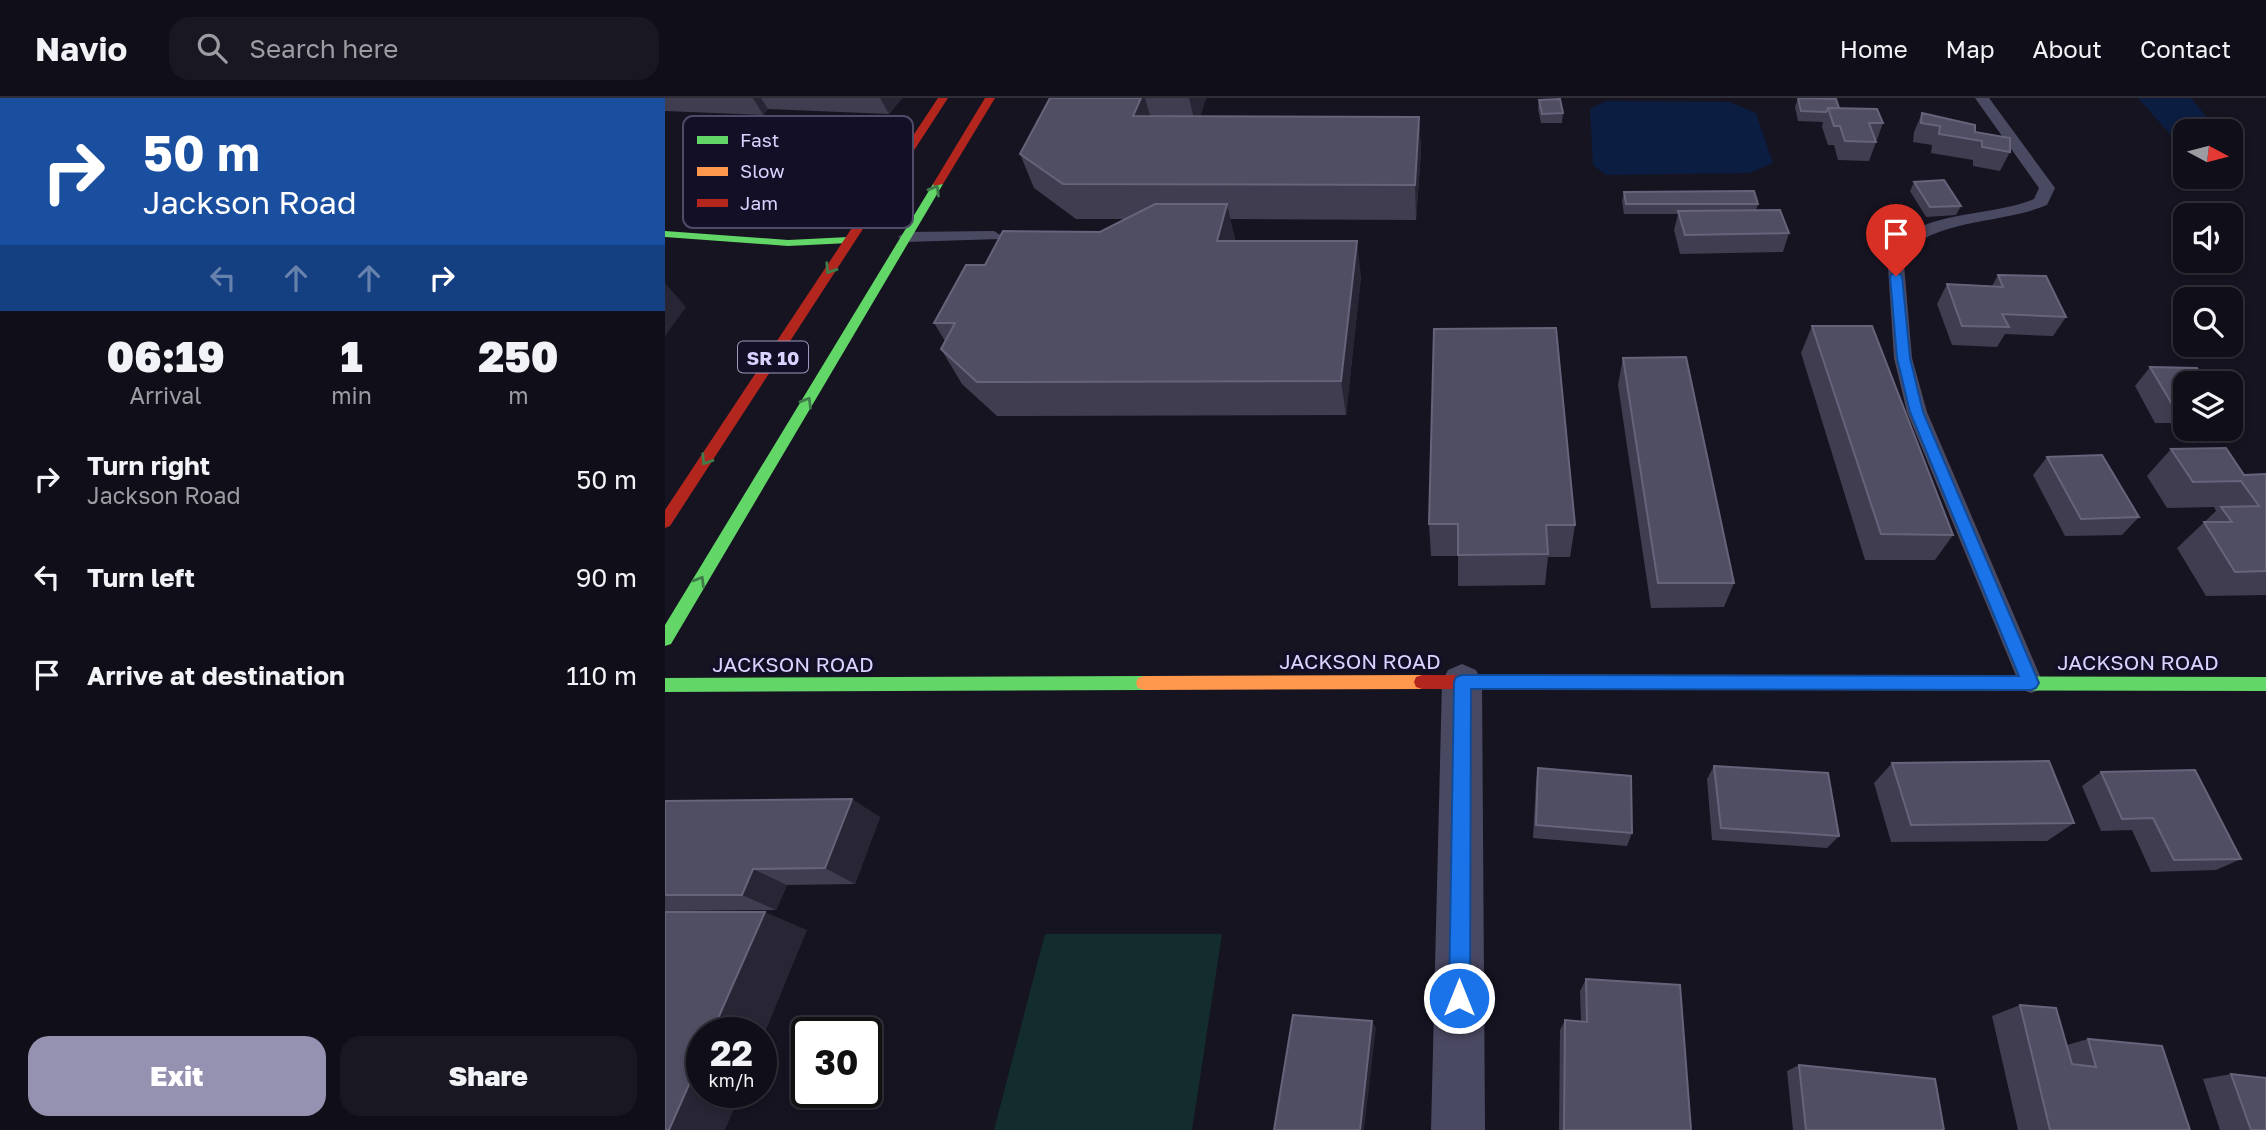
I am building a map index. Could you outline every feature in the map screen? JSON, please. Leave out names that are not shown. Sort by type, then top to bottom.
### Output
[{"type":"main road","name":"SR 10","points":[[913,143],[943,98]]},
{"type":"main road","name":"SR 10","points":[[913,225],[990,98]]},
{"type":"main road","name":"SR 10","points":[[665,522],[857,228]]},
{"type":"main road","name":"SR 10","points":[[665,639],[870,286],[911,228]]},
{"type":"main road","points":[[665,234],[788,243],[871,241]]},
{"type":"main road","points":[[888,235],[906,237]]},
{"type":"main road","name":"JACKSON ROAD","points":[[665,685],[1462,682],[2266,684]]},
{"type":"street","points":[[1458,1130],[1462,682]]},
{"type":"lane","points":[[1982,98],[2047,188],[2041,202],[2023,212],[1930,229],[1905,240],[1895,252],[1897,300],[1903,358],[1917,412],[2031,683]]},
{"type":"lane","points":[[906,237],[994,236]]},
{"type":"green space","points":[[1045,934],[1222,934],[1192,1130],[994,1130]]},
{"type":"water","points":[[2138,98],[2191,98],[2208,119],[2173,119],[2173,137]]},
{"type":"water","points":[[1606,101],[1729,102],[1756,113],[1773,163],[1750,173],[1606,175],[1593,165],[1590,109]]},
{"type":"building","points":[[1050,98],[1141,98],[1133,116],[1419,117],[1415,185],[1063,184],[1020,154]]},
{"type":"building","points":[[1798,98],[1836,99],[1839,108],[1828,108],[1826,112],[1801,111]]},
{"type":"building","points":[[1560,99],[1563,113],[1542,114],[1539,100]]},
{"type":"building","points":[[1828,108],[1877,109],[1883,123],[1869,123],[1876,142],[1845,141],[1840,126],[1834,126]]},
{"type":"building","points":[[1922,113],[1975,125],[1975,132],[2010,138],[2010,152],[1982,147],[1982,141],[1939,134],[1940,126],[1921,123]]},
{"type":"building","points":[[1944,180],[1961,206],[1930,207],[1914,182]]},
{"type":"building","points":[[1754,191],[1758,204],[1626,204],[1624,192]]},
{"type":"building","points":[[1155,204],[1227,204],[1217,241],[1357,241],[1341,381],[977,382],[941,349],[955,323],[934,323],[966,265],[985,265],[1003,231],[1100,232]]},
{"type":"building","points":[[1780,210],[1789,233],[1685,235],[1678,211]]},
{"type":"building","points":[[1998,275],[2046,276],[2066,317],[2002,314],[2009,327],[1962,326],[1947,284],[2003,287]]},
{"type":"building","points":[[1812,326],[1872,326],[1953,535],[1881,534]]},
{"type":"building","points":[[1556,328],[1575,525],[1546,525],[1548,554],[1458,555],[1458,524],[1429,524],[1434,329]]},
{"type":"building","points":[[1686,357],[1734,583],[1658,583],[1623,358]]},
{"type":"building","points":[[2150,367],[2197,368],[2199,371],[2173,371],[2172,404]]},
{"type":"building","points":[[2226,448],[2244,475],[2266,474],[2266,571],[2235,572],[2204,522],[2232,522],[2221,507],[2259,506],[2241,481],[2193,482],[2171,449]]},
{"type":"building","points":[[2102,455],[2139,517],[2081,519],[2047,457]]},
{"type":"building","points":[[2049,761],[2074,823],[1911,825],[1892,763]]},
{"type":"building","points":[[1714,766],[1828,773],[1839,836],[1721,828]]},
{"type":"building","points":[[1538,768],[1631,776],[1632,833],[1536,825]]},
{"type":"building","points":[[2195,770],[2241,859],[2174,860],[2153,818],[2122,819],[2101,772]]},
{"type":"building","points":[[852,799],[825,868],[753,869],[742,895],[665,895],[665,801]]},
{"type":"building","points":[[665,912],[765,912],[719,1017],[686,1017],[686,1091],[669,1130],[665,1130]]},
{"type":"building","points":[[1586,979],[1680,985],[1691,1130],[1564,1130],[1565,1020],[1587,1022]]},
{"type":"building","points":[[2020,1005],[2056,1008],[2072,1064],[2096,1067],[2088,1039],[2162,1046],[2190,1130],[2050,1130]]},
{"type":"building","points":[[1293,1015],[1372,1021],[1360,1130],[1274,1130]]},
{"type":"building","points":[[1799,1065],[1935,1079],[1944,1130],[1806,1130]]},
{"type":"building","points":[[2231,1074],[2266,1078],[2266,1130],[2251,1130]]},
{"type":"traffic: fast","points":[[913,226],[938,184]]},
{"type":"traffic: fast","points":[[665,639],[912,228]]},
{"type":"traffic: fast","points":[[665,234],[788,243],[849,240]]},
{"type":"traffic: fast","points":[[665,685],[1144,683]]},
{"type":"traffic: fast","points":[[1847,683],[2266,684]]},
{"type":"traffic: slow","points":[[1144,683],[1422,682]]},
{"type":"traffic: jam","points":[[913,144],[943,98]]},
{"type":"traffic: jam","points":[[938,184],[990,98]]},
{"type":"traffic: jam","points":[[665,522],[858,228]]},
{"type":"traffic: jam","points":[[1422,682],[1847,683]]},
{"type":"route","points":[[1459,998],[1462,682],[2031,683],[1917,412],[1903,358],[1896,276]]}]
